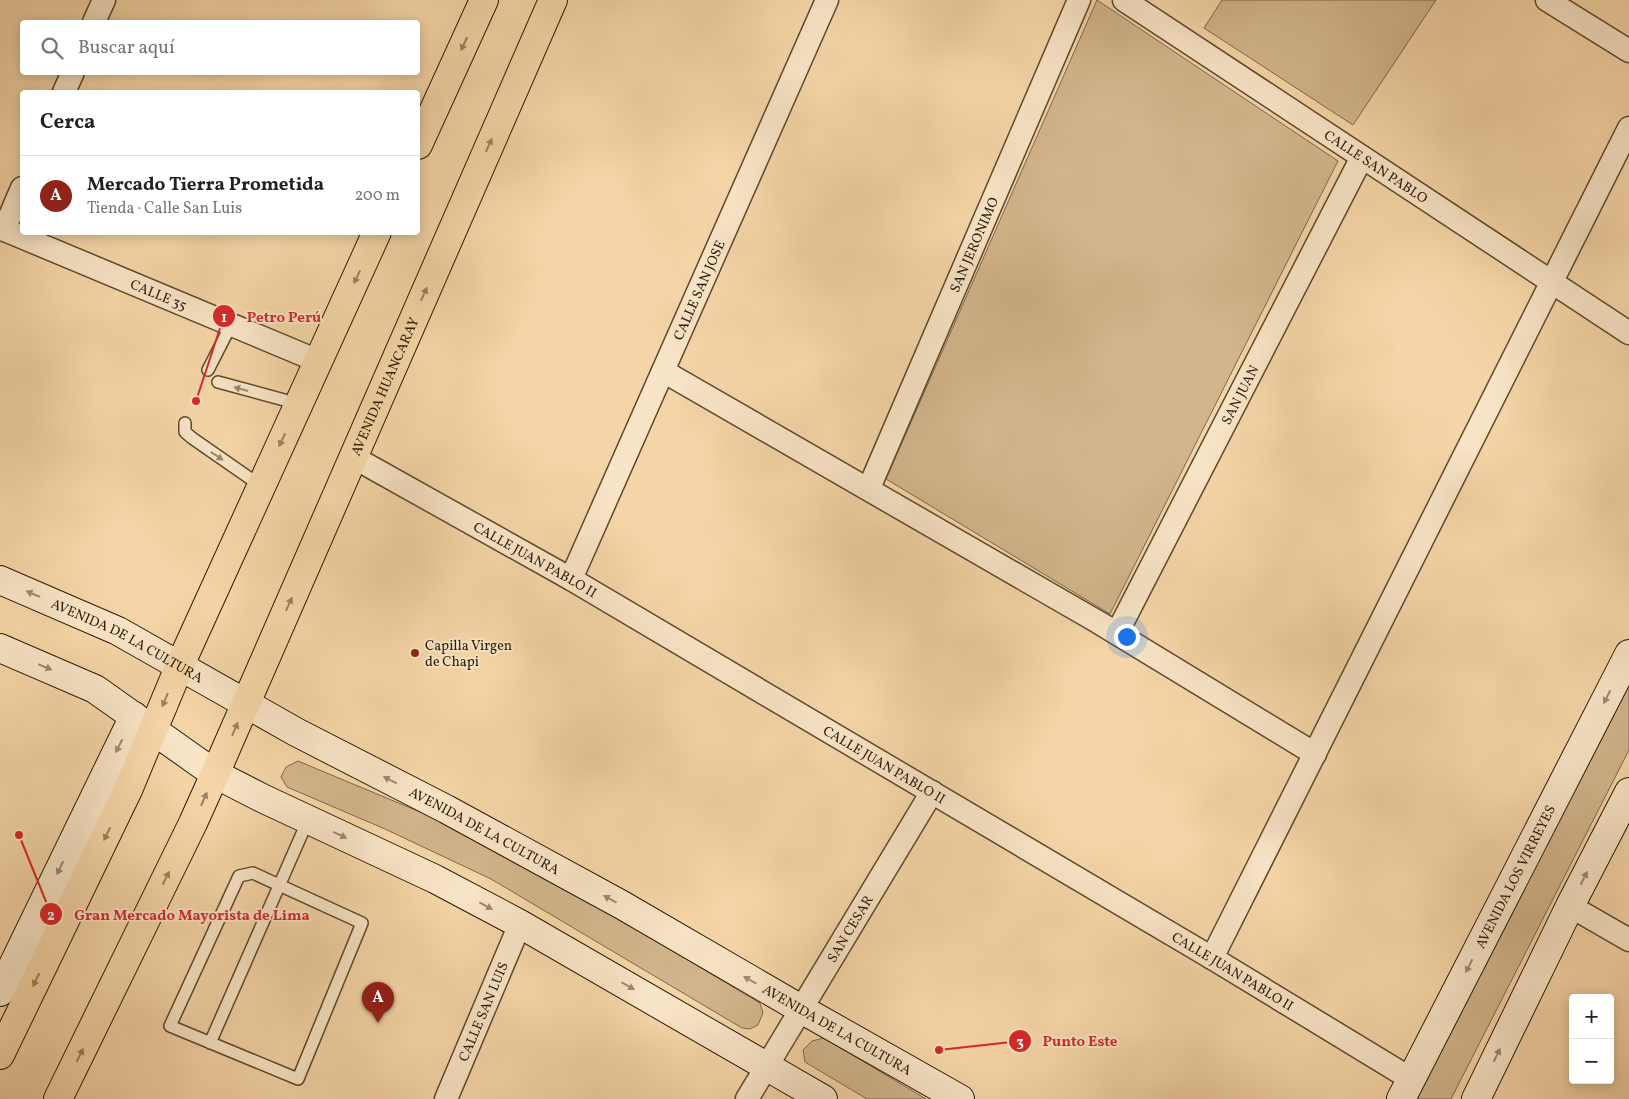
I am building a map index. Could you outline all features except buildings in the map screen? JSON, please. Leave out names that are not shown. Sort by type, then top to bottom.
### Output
[{"type":"main road","points":[[420,140],[484,0]]},
{"type":"main road","name":"AVENIDA HUANCARAY","points":[[58,1099],[189,832],[553,0]]},
{"type":"main road","points":[[0,992],[144,722],[180,665],[376,235]]},
{"type":"main road","name":"AVENIDA DE LA CULTURA","points":[[0,580],[118,631],[296,732],[446,808],[622,905],[800,1009],[960,1099]]},
{"type":"main road","points":[[0,648],[95,689],[215,774],[435,879],[520,924],[823,1099]]},
{"type":"main road","name":"AVENIDA LOS VIRREYES","points":[[1406,1089],[1629,654]]},
{"type":"main road","points":[[0,1055],[128,790],[144,722]]},
{"type":"main road","points":[[1476,1099],[1570,906],[1629,792]]},
{"type":"street","points":[[95,20],[104,0]]},
{"type":"street","name":"CALLE SAN JOSE","points":[[571,579],[827,0]]},
{"type":"street","name":"SAN JERONIMO","points":[[869,488],[1079,0]]},
{"type":"street","name":"CALLE SAN PABLO","points":[[1124,0],[1629,333]]},
{"type":"street","points":[[1547,0],[1629,51]]},
{"type":"street","points":[[65,90],[71,75]]},
{"type":"street","points":[[1212,958],[1629,128]]},
{"type":"street","name":"SAN JUAN","points":[[1117,633],[1362,157]]},
{"type":"street","points":[[2,229],[20,192]]},
{"type":"street","name":"CALLE 35","points":[[2,229],[318,361]]},
{"type":"street","points":[[663,371],[869,488],[1117,633],[1315,754]]},
{"type":"street","name":"CALLE JUAN PABLO II","points":[[353,457],[571,579],[1212,958],[1406,1089]]},
{"type":"street","name":"SAN CESAR","points":[[747,1099],[932,792]]},
{"type":"street","points":[[1570,906],[1629,940]]},
{"type":"street","name":"CALLE SAN LUIS","points":[[446,1099],[520,924]]},
{"type":"lane","points":[[208,370],[232,325]]},
{"type":"lane","points":[[218,382],[298,404]]},
{"type":"lane","points":[[184,423],[185,432],[192,438],[261,486]]},
{"type":"lane","points":[[210,1043],[308,820]]},
{"type":"lane","points":[[253,873],[280,884],[362,923],[298,1079],[170,1026],[239,876],[253,873]]},
{"type":"shaded area","points":[[1097,0],[1338,161],[1110,614],[886,479]]},
{"type":"shaded area","points":[[1222,0],[1436,0],[1353,125],[1204,28]]},
{"type":"shaded area","points":[[1629,676],[1629,750],[1451,1099],[1415,1099]]},
{"type":"shaded area","points":[[298,761],[487,840],[760,1003],[763,1013],[758,1025],[750,1029],[742,1028],[491,879],[385,829],[287,787],[281,777],[286,767]]},
{"type":"shaded area","points":[[824,1038],[926,1099],[867,1099],[805,1062],[803,1050],[812,1041]]},
{"type":"place","name":"Petro Perú","points":[[196,401]]},
{"type":"place","name":"Capilla Virgen de Chapi","points":[[415,653]]},
{"type":"place","name":"Gran Mercado Mayorista de Lima","points":[[19,835]]},
{"type":"place","name":"Mercado Tierra Prometida","points":[[378,1023]]},
{"type":"place","name":"Punto Este","points":[[939,1050]]}]
